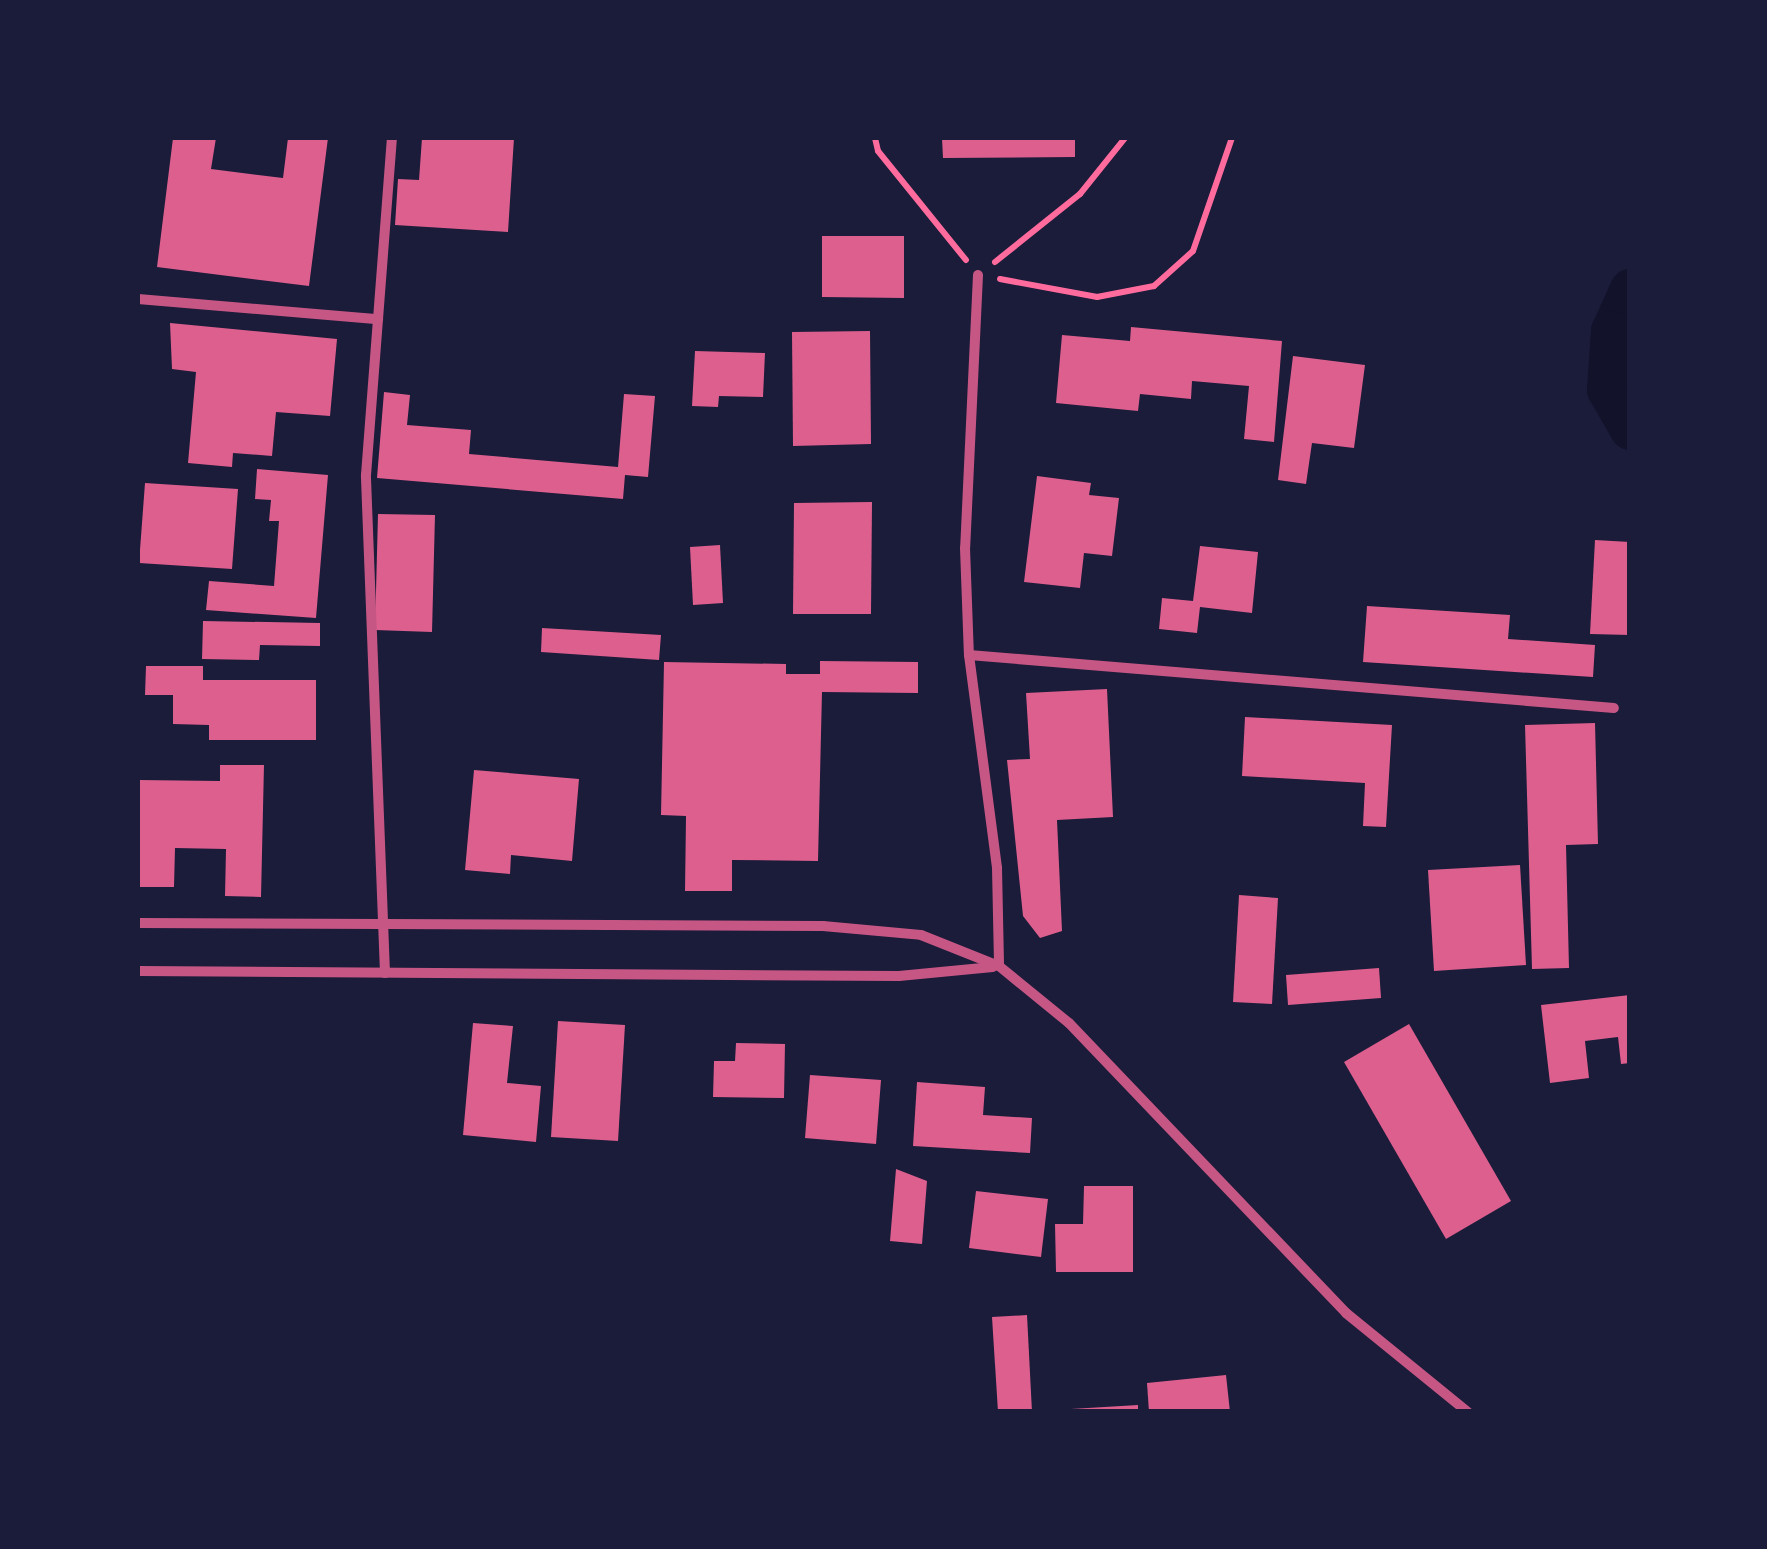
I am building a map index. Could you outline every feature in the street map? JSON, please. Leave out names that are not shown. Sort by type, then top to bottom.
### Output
[{"type":"street","points":[[385,972],[379,924],[366,475],[392,138]]},
{"type":"street","points":[[978,275],[965,548],[968,654],[997,868],[999,966]]},
{"type":"street","points":[[138,299],[378,319]]},
{"type":"street","points":[[968,654],[1614,708]]},
{"type":"street","points":[[138,922],[823,926],[921,935],[999,966],[1069,1023],[1346,1313],[1468,1412]]},
{"type":"street","points":[[138,971],[899,976],[999,966]]},
{"type":"path","points":[[875,138],[878,151],[978,275],[1097,297],[1154,286],[1192,251],[1232,138]]},
{"type":"path","points":[[978,275],[1080,194],[1126,138]]},
{"type":"building","points":[[173,138],[216,138],[211,169],[283,178],[288,138],[328,138],[309,286],[157,267]]},
{"type":"building","points":[[422,138],[514,138],[508,232],[395,225],[398,179],[419,180]]},
{"type":"building","points":[[942,138],[1075,138],[1075,157],[943,158]]},
{"type":"building","points":[[822,236],[904,236],[904,298],[822,297]]},
{"type":"building","points":[[170,323],[337,339],[330,416],[276,412],[272,456],[233,453],[232,467],[188,463],[196,372],[172,369]]},
{"type":"building","points":[[1131,327],[1282,341],[1274,442],[1244,439],[1249,386],[1192,381],[1191,399],[1140,394],[1138,411],[1056,403],[1062,335],[1130,341]]},
{"type":"building","points":[[870,331],[871,444],[793,446],[792,332]]},
{"type":"building","points":[[695,351],[765,353],[763,397],[719,396],[718,407],[692,406]]},
{"type":"building","points":[[1293,356],[1365,365],[1354,448],[1312,443],[1306,484],[1278,480]]},
{"type":"building","points":[[384,392],[410,395],[407,425],[471,430],[469,454],[618,467],[624,394],[655,396],[648,477],[625,475],[623,499],[377,478]]},
{"type":"building","points":[[257,469],[328,475],[316,618],[206,610],[209,581],[274,586],[279,521],[269,521],[271,500],[255,499]]},
{"type":"building","points":[[1037,476],[1091,483],[1089,495],[1119,498],[1112,556],[1084,553],[1080,588],[1024,582]]},
{"type":"building","points":[[145,483],[238,489],[232,569],[139,563]]},
{"type":"building","points":[[872,502],[871,614],[793,614],[794,503]]},
{"type":"building","points":[[378,514],[435,515],[432,632],[375,630]]},
{"type":"building","points":[[1595,540],[1630,542],[1630,635],[1590,634]]},
{"type":"building","points":[[720,545],[723,603],[693,605],[690,547]]},
{"type":"building","points":[[1200,546],[1258,552],[1252,613],[1200,607],[1197,633],[1159,629],[1162,598],[1193,601]]},
{"type":"building","points":[[1367,606],[1510,615],[1508,639],[1595,645],[1593,677],[1363,662]]},
{"type":"building","points":[[203,621],[320,623],[320,646],[260,645],[259,660],[202,659]]},
{"type":"building","points":[[542,628],[661,635],[659,660],[541,652]]},
{"type":"building","points":[[820,661],[918,662],[918,693],[822,692],[818,861],[732,860],[732,891],[685,891],[686,816],[661,815],[664,662],[786,664],[786,674],[820,674]]},
{"type":"building","points":[[146,666],[203,666],[203,680],[316,680],[316,740],[209,740],[209,725],[173,724],[173,695],[145,695]]},
{"type":"building","points":[[1107,689],[1113,817],[1057,820],[1062,931],[1040,938],[1023,916],[1007,760],[1030,759],[1026,693]]},
{"type":"building","points":[[1245,717],[1392,725],[1386,827],[1363,826],[1365,783],[1242,776]]},
{"type":"building","points":[[1595,723],[1598,844],[1566,845],[1569,968],[1532,969],[1525,725]]},
{"type":"building","points":[[220,765],[264,765],[261,897],[225,896],[226,849],[175,848],[174,887],[138,887],[138,780],[220,781]]},
{"type":"building","points":[[474,770],[579,779],[572,861],[511,855],[510,874],[465,870]]},
{"type":"building","points":[[1520,865],[1526,965],[1434,971],[1428,870]]},
{"type":"building","points":[[1239,895],[1278,898],[1272,1004],[1233,1002]]},
{"type":"building","points":[[1379,968],[1381,998],[1288,1005],[1286,975]]},
{"type":"building","points":[[1630,995],[1630,1063],[1621,1064],[1618,1037],[1585,1041],[1589,1078],[1550,1083],[1541,1005]]},
{"type":"building","points":[[558,1021],[625,1025],[618,1141],[551,1137]]},
{"type":"building","points":[[473,1023],[513,1026],[507,1083],[541,1086],[536,1142],[463,1135]]},
{"type":"building","points":[[1409,1024],[1511,1201],[1446,1239],[1344,1062]]},
{"type":"building","points":[[736,1043],[785,1044],[784,1098],[713,1097],[714,1061],[735,1061]]},
{"type":"building","points":[[810,1075],[881,1080],[876,1144],[805,1138]]},
{"type":"building","points":[[917,1082],[985,1087],[983,1115],[1032,1118],[1030,1153],[913,1146]]},
{"type":"building","points":[[896,1169],[927,1181],[922,1244],[890,1241]]},
{"type":"building","points":[[1084,1186],[1133,1186],[1133,1272],[1056,1272],[1055,1224],[1083,1224]]},
{"type":"building","points":[[976,1191],[1048,1199],[1041,1257],[969,1248]]},
{"type":"building","points":[[1027,1315],[1032,1412],[998,1412],[992,1317]]},
{"type":"building","points":[[1226,1375],[1230,1412],[1149,1412],[1147,1383]]},
{"type":"building","points":[[1138,1405],[1138,1412],[1071,1412],[1071,1409]]},
{"type":"waterway","points":[[1630,289],[1611,331],[1607,390],[1630,430]]}]
